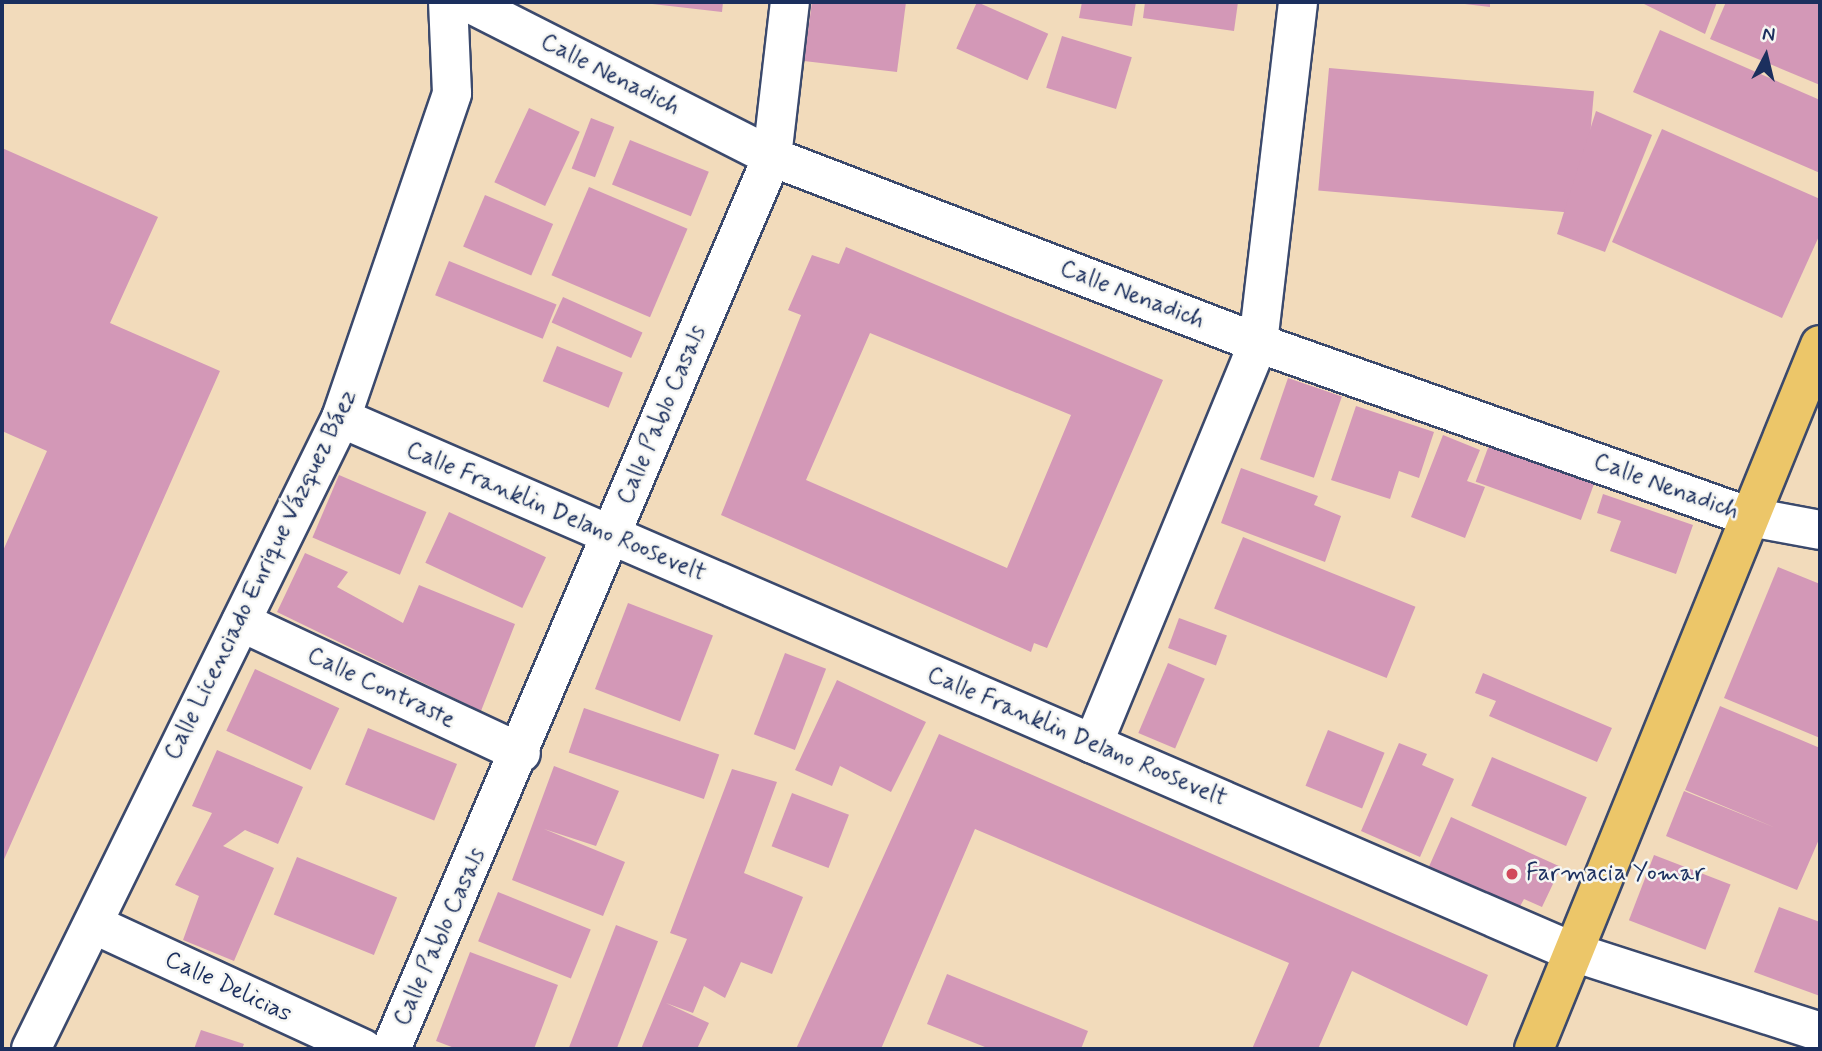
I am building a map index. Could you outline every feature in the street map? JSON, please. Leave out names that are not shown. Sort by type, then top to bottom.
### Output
[{"type":"main road","points":[[1534,1049],[1820,345]]},
{"type":"street","name":"Calle Licenciado Enrique Vázquez Báez","points":[[31,1049],[341,418],[452,93],[448,2]]},
{"type":"street","name":"Calle Nenadich","points":[[467,2],[772,157],[1258,343],[1750,517],[1820,530]]},
{"type":"street","name":"Calle Pablo Casals","points":[[391,1049],[521,753],[772,157],[790,2]]},
{"type":"street","points":[[1093,744],[1258,343],[1298,2]]},
{"type":"street","name":"Calle Franklin Delano Roosevelt","points":[[341,418],[1573,952],[1820,1032]]},
{"type":"street","name":"Calle Contraste","points":[[241,622],[521,753]]},
{"type":"street","name":"Calle Delicias","points":[[93,924],[363,1049]]},
{"type":"building","points":[[635,2],[723,2],[722,12]]},
{"type":"building","points":[[812,2],[906,2],[897,72],[804,61]]},
{"type":"building","points":[[977,2],[1048,34],[1028,80],[956,49]]},
{"type":"building","points":[[1082,2],[1136,2],[1132,26],[1079,18]]},
{"type":"building","points":[[1145,2],[1238,2],[1234,31],[1143,18]]},
{"type":"building","points":[[1448,2],[1490,2],[1490,7]]},
{"type":"building","points":[[1640,2],[1717,2],[1705,34]]},
{"type":"building","points":[[1726,2],[1820,2],[1820,85],[1710,39]]},
{"type":"building","points":[[1660,30],[1820,100],[1820,173],[1633,92]]},
{"type":"building","points":[[1062,36],[1132,57],[1116,109],[1046,88]]},
{"type":"building","points":[[1329,68],[1594,91],[1583,214],[1318,191]]},
{"type":"building","points":[[529,108],[580,132],[545,206],[494,182]]},
{"type":"building","points":[[1596,111],[1652,135],[1605,252],[1557,234]]},
{"type":"building","points":[[591,118],[614,127],[595,177],[572,168]]},
{"type":"building","points":[[1662,129],[1820,199],[1820,234],[1782,318],[1612,242]]},
{"type":"building","points":[[630,140],[709,172],[691,216],[612,185]]},
{"type":"building","points":[[2,148],[158,217],[110,323],[220,371],[2,864],[2,553],[47,451],[2,431]]},
{"type":"building","points":[[589,187],[687,229],[650,317],[551,275]]},
{"type":"building","points":[[485,195],[553,224],[531,275],[463,247]]},
{"type":"building","points":[[846,247],[1163,380],[1047,648],[1034,643],[1031,652],[721,515],[801,315],[788,310],[812,255],[839,264]],"holes":[[[870,333],[1071,415],[1007,568],[806,480]]]},
{"type":"building","points":[[449,261],[557,304],[543,339],[435,295]]},
{"type":"building","points":[[563,297],[642,332],[631,358],[552,323]]},
{"type":"building","points":[[557,346],[623,373],[609,408],[543,381]]},
{"type":"building","points":[[1288,378],[1342,397],[1314,478],[1260,459]]},
{"type":"building","points":[[1356,406],[1434,432],[1419,478],[1399,471],[1390,499],[1331,480]]},
{"type":"building","points":[[1443,435],[1480,450],[1467,481],[1485,487],[1465,538],[1411,517]]},
{"type":"building","points":[[1489,445],[1594,483],[1581,520],[1476,482]]},
{"type":"building","points":[[1241,468],[1318,496],[1314,505],[1341,516],[1325,562],[1221,523]]},
{"type":"building","points":[[339,475],[426,512],[400,575],[312,538]]},
{"type":"building","points":[[1603,494],[1693,525],[1676,574],[1610,551],[1621,521],[1597,513]]},
{"type":"building","points":[[449,512],[546,557],[522,608],[425,563]]},
{"type":"building","points":[[1243,537],[1415,607],[1387,678],[1214,608]]},
{"type":"building","points":[[305,553],[348,572],[337,587],[403,623],[419,585],[515,624],[481,711],[277,612]]},
{"type":"building","points":[[1778,567],[1820,584],[1820,738],[1724,698]]},
{"type":"building","points":[[628,603],[713,636],[680,722],[595,689]]},
{"type":"building","points":[[1179,618],[1227,635],[1216,666],[1168,648]]},
{"type":"building","points":[[785,653],[826,669],[795,750],[754,734]]},
{"type":"building","points":[[1168,663],[1205,679],[1175,749],[1138,733]]},
{"type":"building","points":[[255,669],[339,708],[311,770],[226,731]]},
{"type":"building","points":[[1483,673],[1612,728],[1597,762],[1489,716],[1496,701],[1475,693]]},
{"type":"building","points":[[837,680],[926,722],[891,792],[840,766],[832,786],[795,770]]},
{"type":"building","points":[[1720,706],[1820,748],[1820,837],[1797,890],[1666,836],[1684,791],[1776,828],[1685,790]]},
{"type":"building","points":[[584,708],[719,755],[704,799],[569,752]]},
{"type":"building","points":[[368,728],[457,764],[434,821],[345,785]]},
{"type":"building","points":[[1328,730],[1385,753],[1362,808],[1306,786]]},
{"type":"building","points":[[939,734],[1488,975],[1467,1026],[1352,971],[1318,1049],[1252,1049],[1289,963],[975,829],[881,1049],[796,1049]]},
{"type":"building","points":[[1399,743],[1427,754],[1422,765],[1454,779],[1420,857],[1361,831]]},
{"type":"building","points":[[217,750],[303,787],[278,844],[245,830],[223,846],[274,868],[234,961],[183,940],[199,896],[175,885],[212,813],[192,806]]},
{"type":"building","points":[[1492,757],[1587,797],[1566,846],[1471,806]]},
{"type":"building","points":[[554,766],[619,791],[596,846],[544,829],[625,862],[603,916],[512,880]]},
{"type":"building","points":[[732,769],[777,782],[744,873],[803,897],[772,974],[741,962],[725,998],[704,986],[693,1013],[666,1003],[709,1023],[697,1049],[641,1049],[687,939],[670,933]]},
{"type":"building","points":[[792,793],[849,815],[829,868],[772,846]]},
{"type":"building","points":[[1451,817],[1561,867],[1542,907],[1524,899],[1517,912],[1427,871]]},
{"type":"building","points":[[1654,855],[1731,884],[1705,950],[1629,920]]},
{"type":"building","points":[[297,857],[397,897],[374,955],[274,914]]},
{"type":"building","points":[[498,892],[591,929],[571,979],[478,941]]},
{"type":"building","points":[[1779,907],[1820,922],[1820,996],[1754,972]]},
{"type":"building","points":[[616,925],[658,941],[617,1049],[568,1049]]},
{"type":"building","points":[[470,952],[558,985],[534,1049],[457,1049],[436,1041]]},
{"type":"building","points":[[947,974],[1088,1031],[1081,1049],[990,1049],[927,1024]]},
{"type":"building","points":[[201,1030],[244,1044],[242,1049],[194,1049]]},
{"type":"place","name":"Farmacia Yomar","points":[[1512,874]]}]
